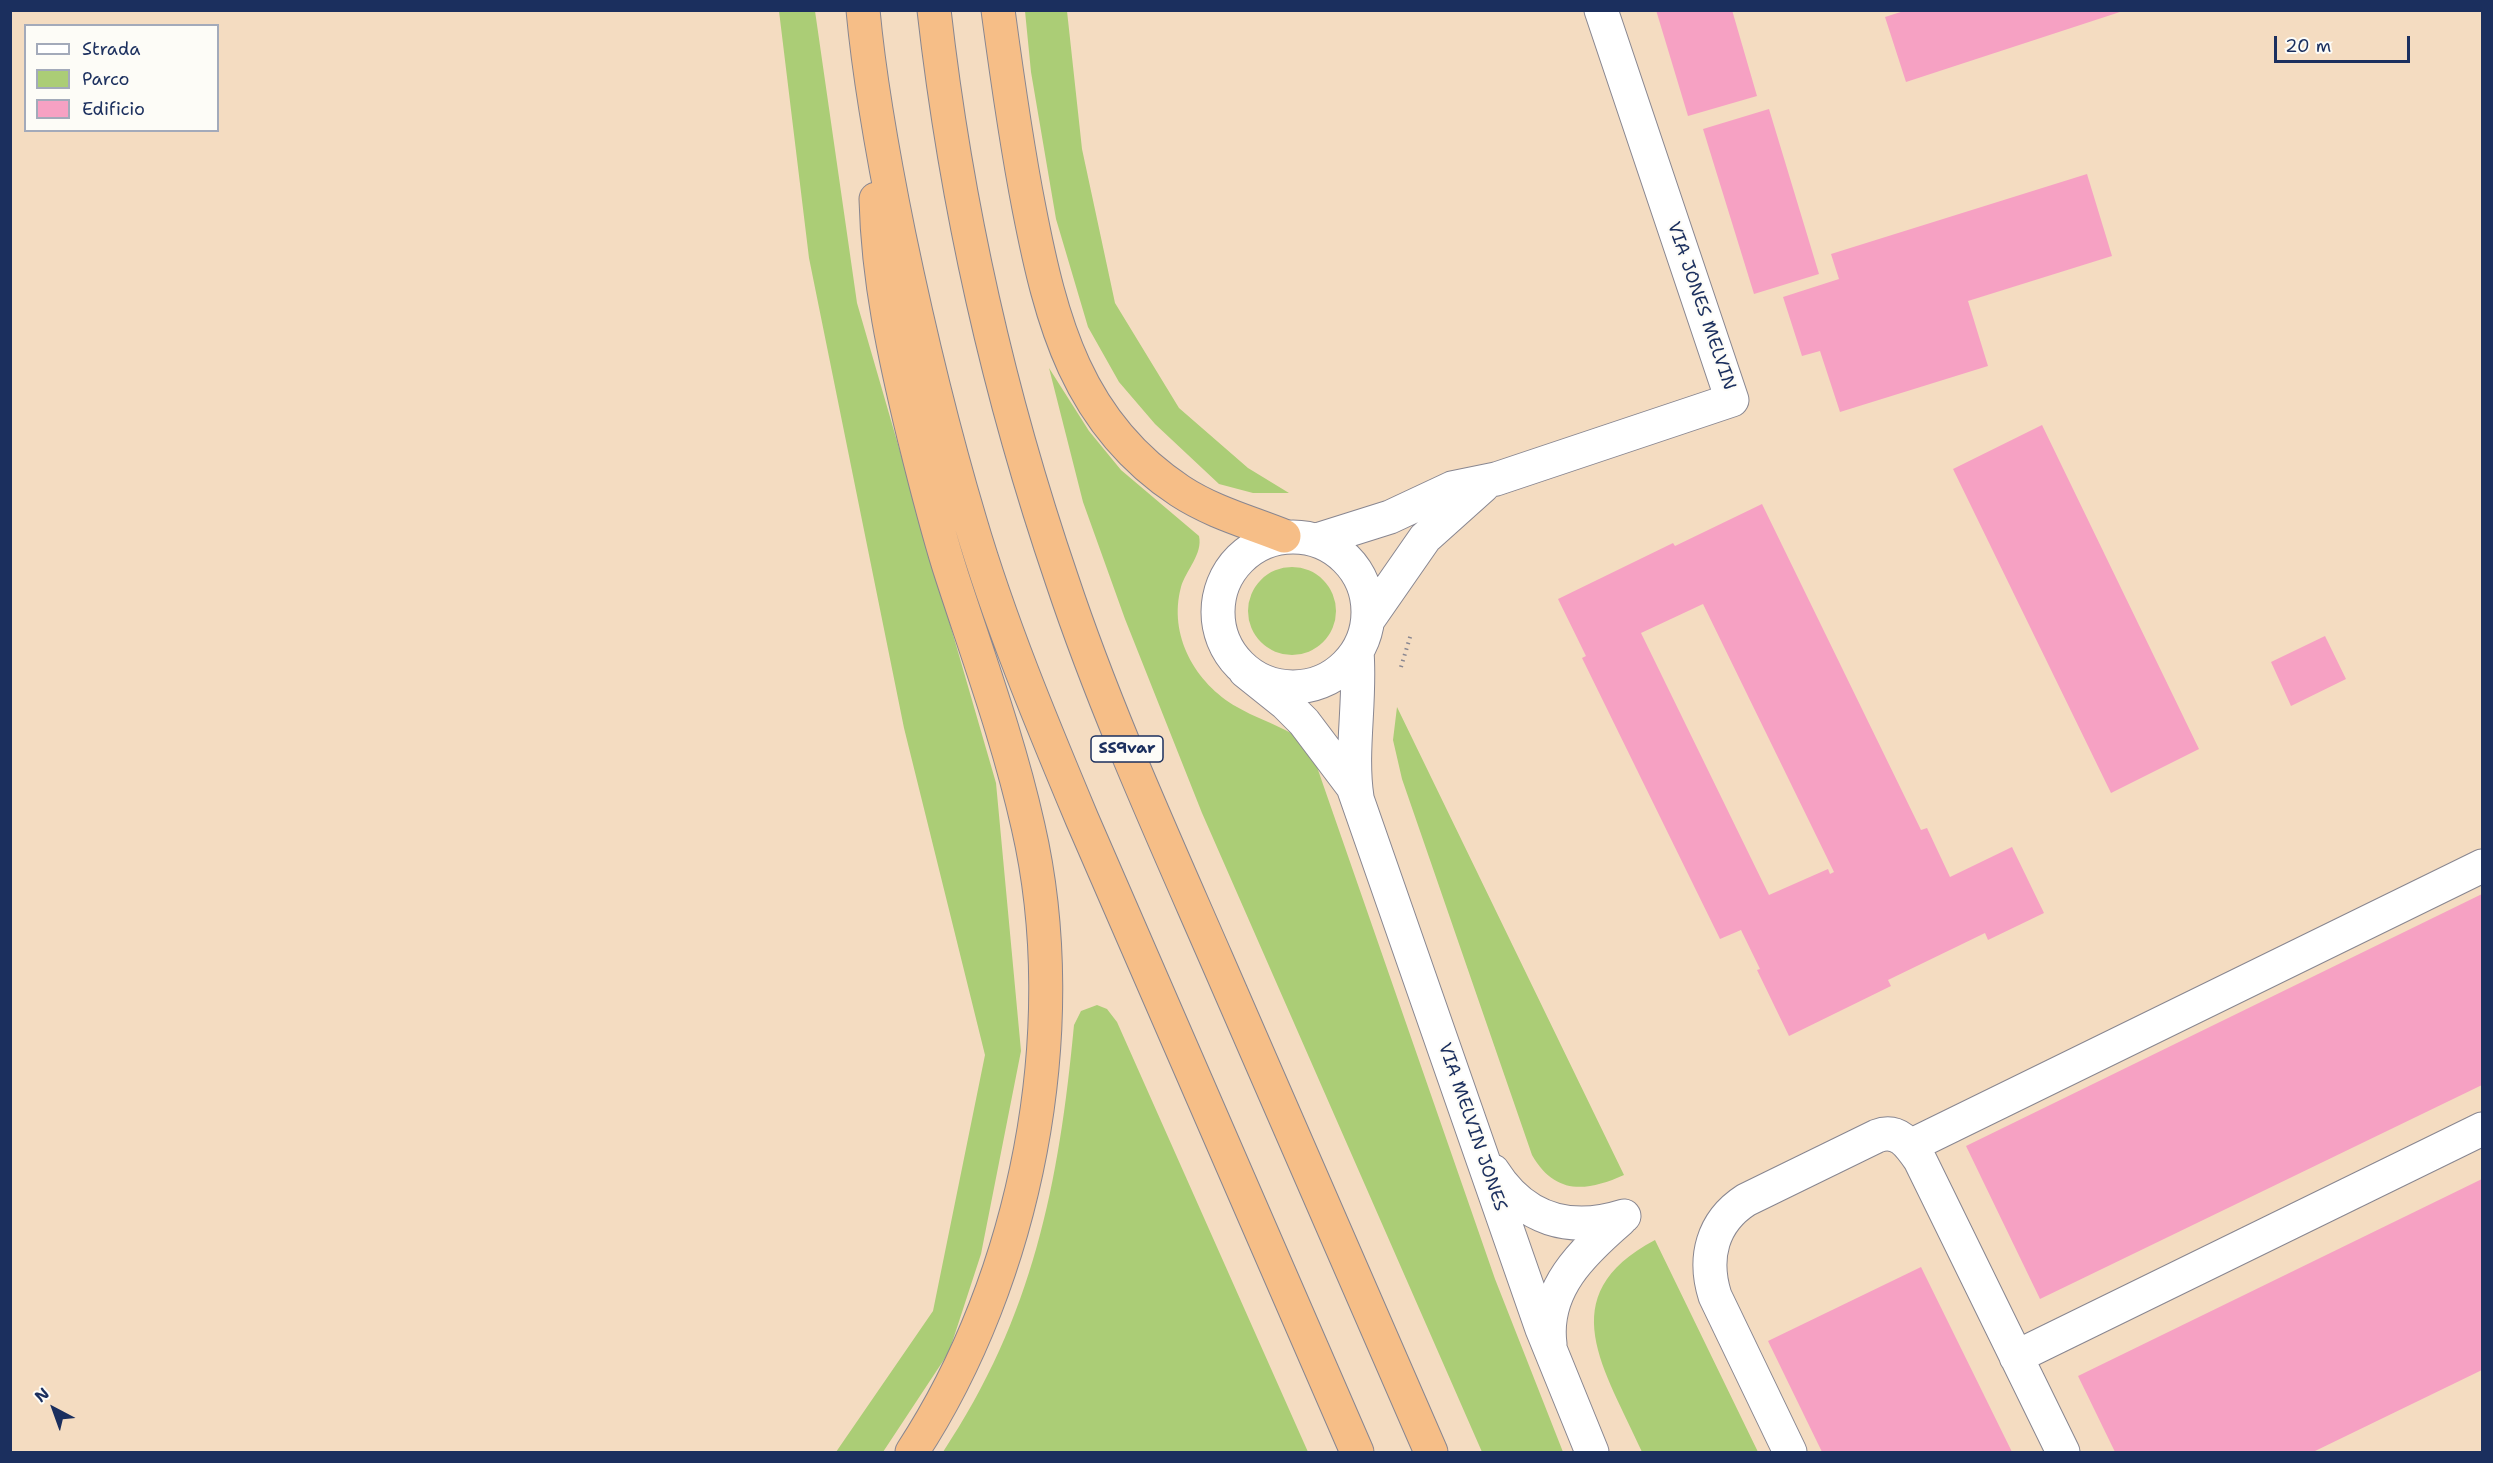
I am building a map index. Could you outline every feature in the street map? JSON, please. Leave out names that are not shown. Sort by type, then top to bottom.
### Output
[{"type":"highway","points":[[863,10],[894,212],[929,372],[967,513],[1001,615],[1041,722],[1357,1452]]},
{"type":"highway","name":"SS9var","points":[[934,10],[957,172],[988,324],[1024,461],[1063,585],[1117,726],[1431,1452]]},
{"type":"highway","points":[[998,10],[1019,155],[1045,283],[1061,339],[1086,392],[1132,449],[1180,490],[1225,514],[1284,536]]},
{"type":"highway","points":[[873,83],[877,231],[881,283],[889,325],[938,530],[1001,726],[1029,826],[1041,890],[1044,949],[1041,1073],[1033,1138],[1020,1197],[1004,1257],[978,1328],[947,1394],[912,1452]]},
{"type":"street","name":"VIA JONES MELVIN","points":[[1317,540],[1390,518],[1452,488],[1496,479],[1732,400],[1601,10]]},
{"type":"street","name":"VIA JONES MELVIN","points":[[1368,620],[1368,603],[1357,571],[1333,547],[1317,540],[1284,536],[1252,548],[1238,559],[1222,585],[1218,601],[1219,632],[1234,660],[1245,671],[1273,685],[1304,686],[1320,683],[1334,675],[1357,652],[1368,620],[1425,538],[1475,491],[1496,479]]},
{"type":"street","name":"VIA MELVIN JONES","points":[[1357,652],[1359,675],[1354,776],[1358,799],[1557,1368],[1592,1452]]},
{"type":"street","name":"VIA MELVIN JONES","points":[[1245,671],[1304,722],[1340,768],[1358,799]]},
{"type":"street","points":[[1910,1146],[2482,866]]},
{"type":"street","points":[[2016,1357],[2482,1129]]},
{"type":"street","points":[[1790,1452],[1715,1296],[1709,1269],[1713,1241],[1720,1226],[1737,1206],[1884,1134],[1897,1135],[1910,1146],[1923,1166],[2063,1452]]},
{"type":"street","points":[[1475,1137],[1488,1163],[1503,1185],[1538,1214],[1562,1222],[1586,1225],[1624,1216],[1580,1256],[1555,1299],[1549,1338],[1557,1368]]},
{"type":"path","points":[[1400,671],[1412,627]]},
{"type":"green space","points":[[779,11],[815,11],[857,303],[996,783],[1021,1051],[981,1254],[949,1352],[883,1452],[836,1452],[933,1311],[985,1055],[904,728],[809,258]]},
{"type":"green space","points":[[1025,11],[1067,11],[1082,149],[1115,303],[1179,408],[1248,468],[1289,493],[1253,493],[1219,484],[1155,424],[1119,382],[1088,327],[1056,219],[1031,72]]},
{"type":"green space","points":[[1049,368],[1089,431],[1121,470],[1199,536],[1199,549],[1183,581],[1178,605],[1178,623],[1182,640],[1197,671],[1222,697],[1237,707],[1291,733],[1317,767],[1495,1279],[1563,1452],[1482,1452],[1202,813],[1125,619],[1083,502]]},
{"type":"green space","points":[[1292,567],[1309,571],[1323,580],[1332,594],[1336,611],[1332,628],[1323,642],[1309,651],[1292,655],[1275,651],[1261,642],[1252,628],[1248,611],[1252,594],[1261,580],[1275,571]]},
{"type":"green space","points":[[1397,707],[1624,1175],[1597,1185],[1572,1186],[1551,1177],[1532,1155],[1402,779],[1393,740]]},
{"type":"green space","points":[[1097,1005],[1107,1009],[1117,1022],[1308,1452],[943,1452],[974,1401],[999,1351],[1020,1299],[1037,1248],[1050,1194],[1060,1140],[1074,1025],[1081,1011]]},
{"type":"green space","points":[[1655,1240],[1758,1452],[1642,1452],[1602,1364],[1595,1336],[1595,1310],[1603,1285],[1623,1262]]},
{"type":"building","points":[[1656,10],[1732,10],[1757,96],[1688,116]]},
{"type":"building","points":[[1907,10],[2123,11],[1906,82],[1885,17]]},
{"type":"building","points":[[1769,109],[1819,274],[1754,294],[1703,129]]},
{"type":"building","points":[[2087,174],[2112,256],[1968,301],[1988,366],[1840,412],[1820,351],[1802,356],[1783,297],[1839,279],[1831,254]]},
{"type":"building","points":[[2042,425],[2199,749],[2111,793],[1953,469]]},
{"type":"building","points":[[1762,504],[1921,830],[1927,828],[1950,877],[2012,847],[2044,913],[1988,940],[1985,933],[1888,980],[1891,986],[1789,1036],[1757,970],[1760,969],[1741,930],[1720,939],[1582,658],[1586,656],[1558,599],[1673,543],[1675,546]],"holes":[[[1703,604],[1834,872],[1830,874],[1828,869],[1769,895],[1641,633]]]},
{"type":"building","points":[[2325,636],[2346,679],[2291,706],[2271,662]]},
{"type":"building","points":[[2482,894],[2482,1085],[2040,1299],[1966,1146]]},
{"type":"building","points":[[2482,1179],[2482,1370],[2313,1452],[2115,1452],[2078,1376]]},
{"type":"building","points":[[1921,1267],[2012,1452],[1822,1452],[1768,1341]]}]
